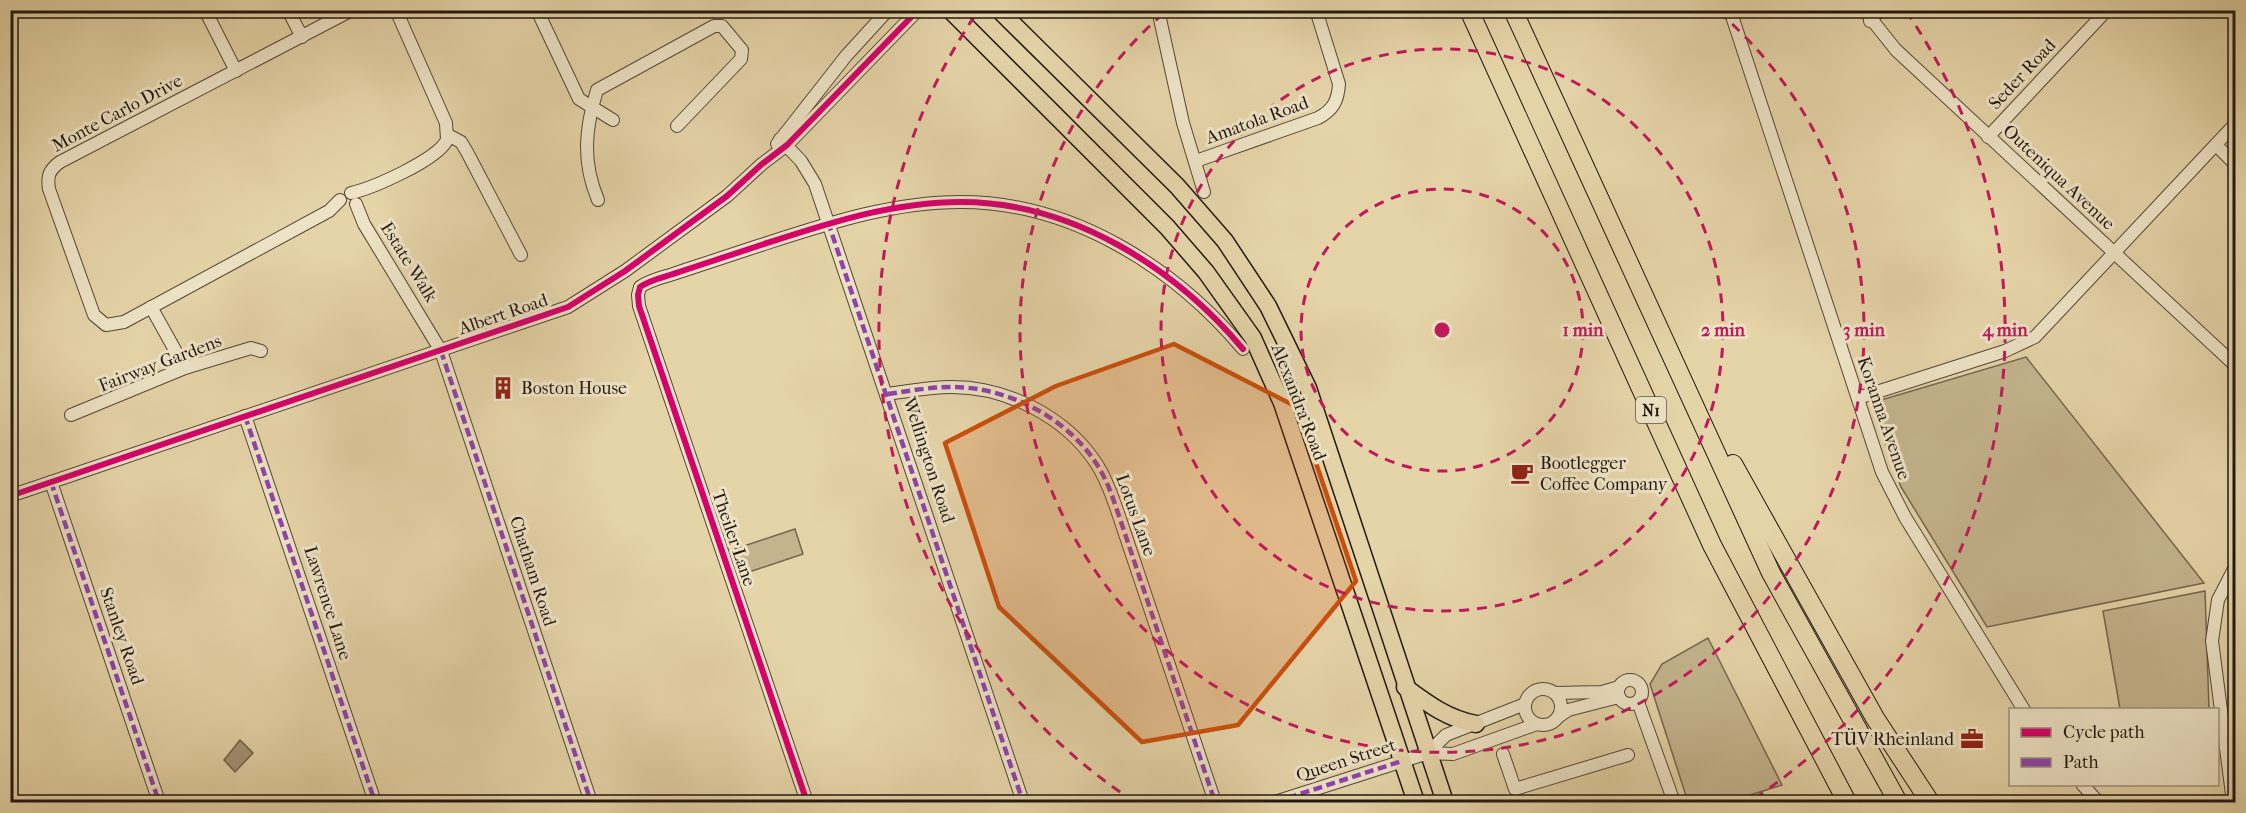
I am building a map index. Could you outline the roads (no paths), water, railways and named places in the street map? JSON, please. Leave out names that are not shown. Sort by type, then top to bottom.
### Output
[{"type":"highway","name":"N1","points":[[1469,10],[1712,545],[1846,802]]},
{"type":"highway","name":"N1","points":[[1513,10],[1770,573],[1898,802]]},
{"type":"highway","points":[[1671,356],[1875,718],[1930,802]]},
{"type":"highway","points":[[1765,650],[1788,715],[1834,802]]},
{"type":"main road","name":"Alexandra Road","points":[[950,10],[1167,227],[1206,272],[1253,338],[1282,403],[1416,802]]},
{"type":"main road","name":"Alexandra Road","points":[[999,10],[1177,186],[1225,242],[1268,306],[1308,388],[1444,802]]},
{"type":"main road","points":[[1406,687],[1457,721],[1476,724]]},
{"type":"street","points":[[205,10],[236,71]]},
{"type":"street","points":[[288,10],[302,36]]},
{"type":"street","name":"Monte Carlo Drive","points":[[349,203],[329,211],[152,307],[118,324],[106,325],[96,319],[49,189],[49,172],[60,162],[352,10]]},
{"type":"street","points":[[349,203],[367,190],[444,147],[448,135],[446,123],[396,10]]},
{"type":"street","points":[[537,10],[575,92],[591,108],[613,120]]},
{"type":"street","name":"Albert Road","points":[[784,142],[846,56],[888,10]]},
{"type":"street","name":"Albert Road","points":[[10,496],[551,315],[584,298],[689,226],[728,196],[918,10]]},
{"type":"street","points":[[1158,10],[1183,123],[1204,192]]},
{"type":"street","name":"Amatola Road","points":[[1196,161],[1318,118],[1329,112],[1339,94],[1339,84],[1316,10]]},
{"type":"street","name":"Koranna Avenue","points":[[1730,10],[1892,494],[2023,708]]},
{"type":"street","points":[[1867,16],[1880,10]]},
{"type":"street","name":"Seder Road","points":[[1988,137],[2107,10]]},
{"type":"street","name":"Outeniqua Avenue","points":[[1867,16],[1896,50],[2235,366]]},
{"type":"street","points":[[598,200],[588,176],[586,155],[591,108],[600,86],[714,26],[727,28],[742,50],[741,59],[677,126]]},
{"type":"street","points":[[1858,398],[2021,344],[2035,337],[2235,123]]},
{"type":"street","points":[[448,135],[461,142],[521,255]]},
{"type":"street","name":"Wellington Road","points":[[784,142],[812,177],[888,394],[1023,802]]},
{"type":"street","points":[[2216,145],[2235,165]]},
{"type":"street","name":"Alexandra Road","points":[[828,222],[910,206],[961,202],[1013,208],[1055,218],[1095,234],[1161,271],[1193,297],[1243,349]]},
{"type":"street","name":"Estate Walk","points":[[349,203],[441,351]]},
{"type":"street","name":"Theiler Lane","points":[[807,802],[639,306],[638,292],[644,284],[828,222]]},
{"type":"street","points":[[152,307],[185,368]]},
{"type":"street","name":"Fairway Gardens","points":[[71,415],[185,368],[251,348],[261,351]]},
{"type":"street","name":"Chatham Road","points":[[441,351],[591,802]]},
{"type":"street","name":"Lotus Lane","points":[[888,394],[951,387],[1000,393],[1047,416],[1090,454],[1108,484],[1215,802]]},
{"type":"street","name":"Lawrence Lane","points":[[245,416],[375,802]]},
{"type":"street","name":"Stanley Road","points":[[51,482],[159,802]]},
{"type":"street","points":[[2234,802],[2212,641],[2218,600],[2235,565]]},
{"type":"street","points":[[1428,753],[1453,754],[1538,724],[1547,724],[1568,710],[1619,692],[1628,680],[1638,683],[1642,694],[1638,702],[1674,802]]},
{"type":"street","points":[[1538,724],[1529,718],[1525,704],[1527,698],[1537,690],[1543,688],[1555,693],[1619,692]]},
{"type":"street","points":[[1619,692],[1626,704],[1638,702]]},
{"type":"street","points":[[1555,693],[1561,702],[1558,718]]},
{"type":"street","points":[[1428,753],[1446,735],[1525,704]]},
{"type":"street","name":"Queen Street","points":[[1275,802],[1428,753]]},
{"type":"street","points":[[1503,754],[1515,789],[1628,755]]},
{"type":"street","points":[[2084,786],[2098,802]]},
{"type":"place","name":"Boston House","points":[[503,388]]},
{"type":"place","name":"Bootlegger Coffee Company","points":[[1522,473]]},
{"type":"place","name":"TÜV Rheinland","points":[[1972,739]]}]
